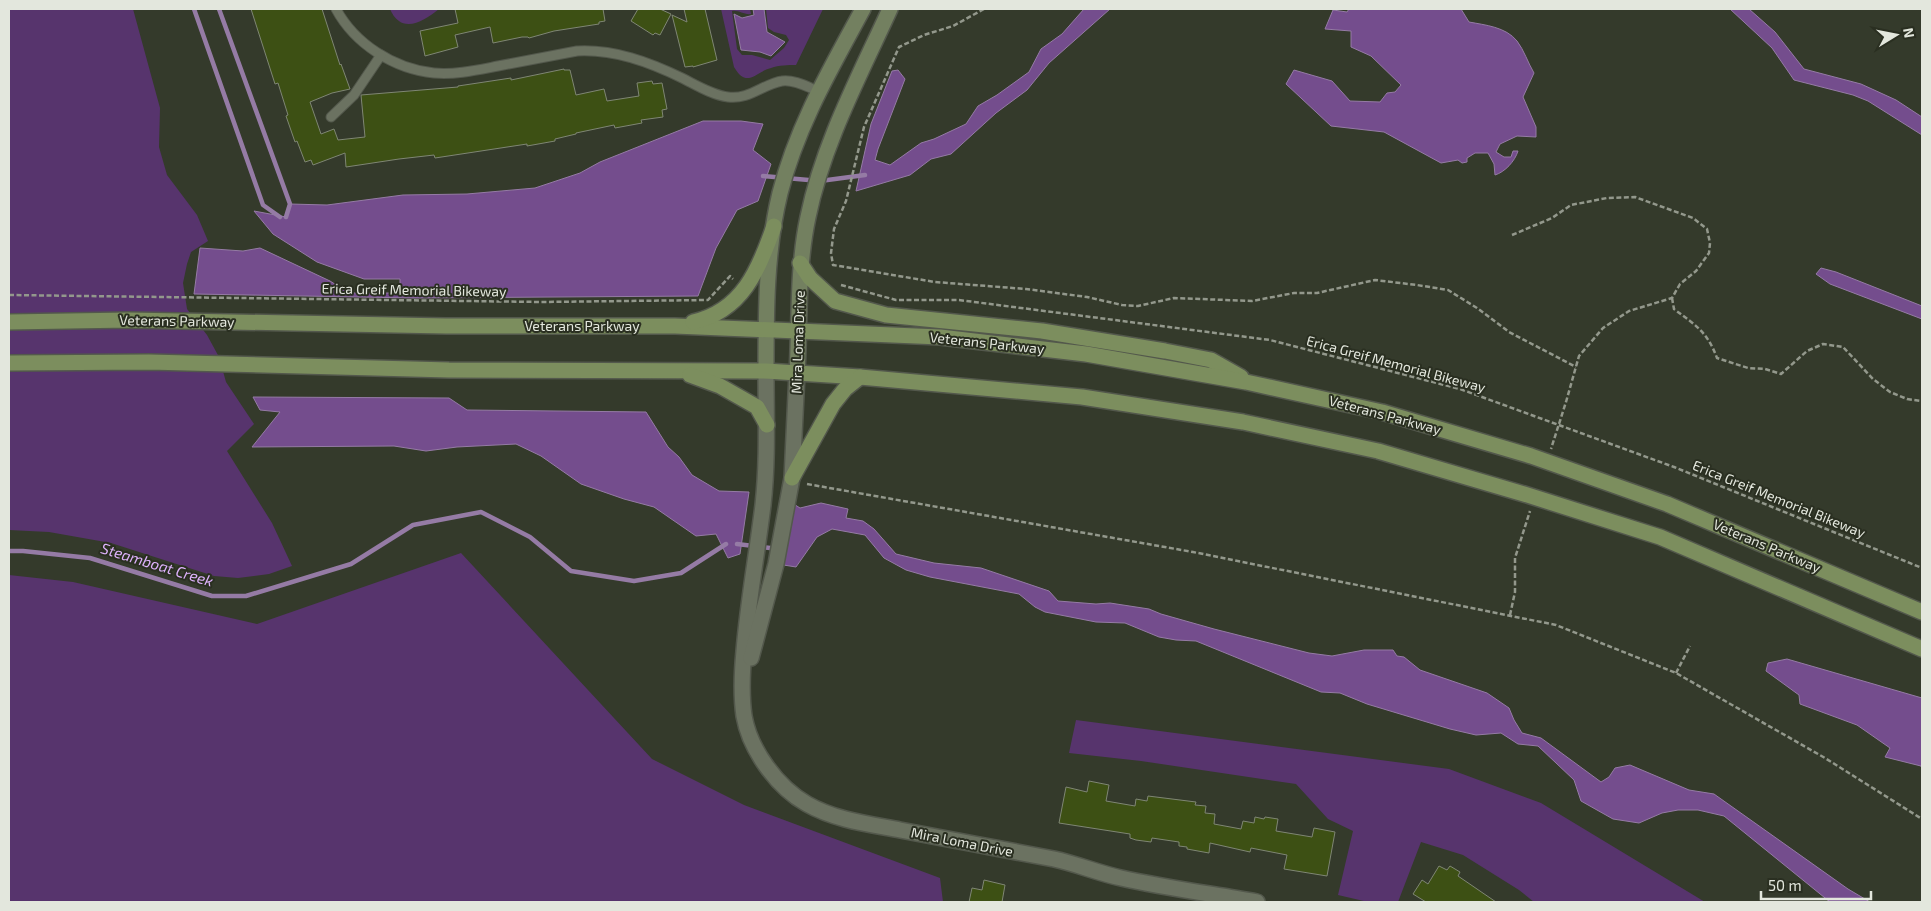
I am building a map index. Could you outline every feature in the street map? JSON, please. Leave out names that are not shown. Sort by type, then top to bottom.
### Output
[{"type":"main road","name":"Mira Loma Drive","points":[[766,371],[767,302],[774,226],[780,193],[805,120],[818,91],[863,9]]},
{"type":"main road","name":"Mira Loma Drive","points":[[796,373],[799,332],[800,263],[816,181],[836,126],[890,9]]},
{"type":"main road","points":[[675,326],[708,319],[725,310],[745,288],[762,262],[774,226]]},
{"type":"main road","points":[[800,263],[810,278],[835,301],[886,315],[1042,331],[1166,351],[1211,360],[1250,383]]},
{"type":"main road","name":"Veterans Parkway","points":[[9,322],[129,320],[446,326],[675,326],[940,337],[1086,354],[1250,383],[1382,412],[1531,456],[1667,504],[1922,612]]},
{"type":"main road","points":[[9,363],[149,362],[449,370],[766,371],[860,377],[1082,397],[1243,422],[1378,451],[1524,494],[1660,537],[1922,649]]},
{"type":"main road","points":[[679,372],[720,386],[757,408],[767,425]]},
{"type":"main road","points":[[792,478],[833,404],[845,389],[860,377]]},
{"type":"street","name":"Mira Loma Drive","points":[[766,371],[767,458],[746,631],[743,686],[744,717],[753,741],[767,766],[783,785],[797,797],[827,815],[864,824],[1055,860],[1121,878],[1257,902]]},
{"type":"street","name":"Mira Loma Drive","points":[[743,686],[776,564],[792,478],[796,373]]},
{"type":"lane","points":[[336,9],[344,23],[359,39],[381,55],[407,67],[434,73],[458,73],[576,51],[594,50],[615,53],[660,67],[714,94],[728,97],[753,94],[783,80],[818,91]]},
{"type":"lane","points":[[331,117],[354,96],[381,55]]},
{"type":"path","points":[[984,9],[953,26],[924,35],[899,47],[864,127],[846,201],[834,229],[831,253],[833,265],[934,282],[1026,289],[1138,306],[1174,298],[1252,300],[1294,293],[1316,293],[1375,280],[1416,285],[1448,290],[1477,308],[1509,332],[1576,367]]},
{"type":"path","points":[[1512,235],[1552,218],[1571,206],[1607,198],[1635,197],[1682,213],[1693,218],[1707,229],[1710,253],[1696,271],[1680,284],[1672,298],[1674,309],[1701,330],[1711,342],[1717,358],[1748,368],[1765,369],[1781,374],[1807,351],[1824,344],[1843,347],[1873,379],[1890,392],[1907,399],[1922,401]]},
{"type":"path","name":"Erica Greif Memorial Bikeway","points":[[9,295],[541,302],[708,300],[730,276],[745,288]]},
{"type":"path","points":[[1566,402],[1579,356],[1602,328],[1629,311],[1672,298]]},
{"type":"path","name":"Erica Greif Memorial Bikeway","points":[[896,300],[959,300],[1270,340],[1451,387],[1674,467],[1922,568]]},
{"type":"path","points":[[807,484],[1193,552],[1556,625],[1676,673],[1825,758],[1922,819]]},
{"type":"path","points":[[1676,673],[1690,646]]},
{"type":"shaded area","points":[[9,9],[133,9],[160,108],[159,147],[167,175],[197,215],[208,241],[191,252],[187,264],[183,283],[187,309],[207,335],[219,357],[226,382],[254,424],[227,451],[272,523],[292,566],[269,574],[238,578],[214,576],[111,543],[49,532],[9,530]]},
{"type":"shaded area","points":[[390,9],[439,9],[419,22],[406,24],[400,22]]},
{"type":"shaded area","points":[[721,9],[750,9],[751,14],[732,11],[737,49],[742,55],[752,55],[770,60],[784,48],[789,40],[786,35],[774,32],[768,28],[766,9],[823,9],[796,65],[774,67],[747,78],[739,74],[734,67]]},
{"type":"shaded area","points":[[753,9],[764,9],[767,32],[785,42],[771,56],[760,52],[741,50],[734,14],[742,18],[754,15]]},
{"type":"shaded area","points":[[1084,9],[1110,9],[1049,63],[1027,90],[996,113],[951,154],[931,159],[910,175],[856,191],[871,124],[892,71],[898,70],[905,79],[875,160],[890,165],[921,143],[966,124],[978,106],[1029,72],[1041,49],[1062,34]]},
{"type":"shaded area","points":[[1349,9],[1461,9],[1469,22],[1495,27],[1512,36],[1517,41],[1534,73],[1523,97],[1536,127],[1536,137],[1517,136],[1500,144],[1496,152],[1504,157],[1511,157],[1513,151],[1518,151],[1515,159],[1509,166],[1495,175],[1494,164],[1488,153],[1475,153],[1467,158],[1467,162],[1462,163],[1458,160],[1441,163],[1384,132],[1331,126],[1286,84],[1294,70],[1332,81],[1350,101],[1380,102],[1387,93],[1395,92],[1401,85],[1371,56],[1351,47],[1351,31],[1325,29],[1333,10],[1347,12]]},
{"type":"shaded area","points":[[1730,9],[1749,9],[1775,32],[1804,69],[1861,84],[1896,100],[1922,117],[1922,135],[1868,101],[1853,95],[1794,80],[1772,48]]},
{"type":"shaded area","points":[[703,121],[741,121],[763,124],[753,150],[771,164],[758,201],[737,210],[716,248],[698,296],[414,298],[194,294],[200,248],[243,251],[260,248],[330,281],[349,293],[400,293],[400,279],[364,279],[317,262],[273,234],[254,211],[286,217],[290,204],[327,205],[403,195],[467,194],[535,188],[580,173],[600,162]]},
{"type":"shaded area","points":[[1821,268],[1836,272],[1922,306],[1922,319],[1830,284],[1816,274]]},
{"type":"shaded area","points":[[253,397],[449,398],[467,410],[646,412],[668,447],[679,457],[692,475],[719,491],[749,492],[740,554],[728,558],[716,534],[696,536],[654,507],[581,484],[541,456],[516,444],[457,447],[426,451],[394,446],[252,447],[280,412],[260,410]]},
{"type":"shaded area","points":[[781,496],[800,508],[821,503],[848,509],[846,518],[863,521],[874,529],[896,554],[934,563],[981,568],[1049,591],[1058,601],[1096,604],[1110,603],[1149,609],[1214,629],[1309,653],[1332,656],[1364,650],[1393,650],[1397,656],[1404,657],[1420,670],[1487,693],[1509,708],[1522,733],[1541,738],[1601,782],[1609,777],[1615,768],[1630,765],[1689,790],[1714,794],[1848,889],[1870,902],[1830,902],[1724,816],[1698,810],[1678,810],[1662,813],[1639,823],[1613,819],[1581,801],[1574,780],[1538,746],[1518,744],[1501,733],[1476,735],[1450,729],[1367,704],[1340,693],[1321,692],[1196,641],[1159,637],[1125,623],[1096,622],[1045,612],[1035,607],[1019,594],[930,577],[906,570],[884,558],[865,535],[832,529],[817,537],[796,567],[771,563]]},
{"type":"shaded area","points":[[461,553],[652,759],[744,805],[940,878],[943,902],[9,902],[9,575],[73,582],[257,624]]},
{"type":"shaded area","points":[[1787,659],[1922,698],[1922,769],[1921,766],[1885,757],[1890,748],[1857,725],[1800,704],[1799,695],[1766,671],[1768,663]]},
{"type":"shaded area","points":[[1076,720],[1449,769],[1541,803],[1705,902],[1534,902],[1519,890],[1463,855],[1421,842],[1398,902],[1368,902],[1338,895],[1353,831],[1328,819],[1296,784],[1141,761],[1069,753]]},
{"type":"building","points":[[251,9],[322,9],[340,65],[350,89],[332,93],[310,102],[321,134],[334,129],[338,140],[365,137],[361,95],[458,87],[511,78],[511,80],[564,69],[570,70],[576,95],[604,89],[607,101],[639,96],[637,83],[652,81],[653,84],[662,83],[667,109],[662,110],[663,117],[641,120],[642,123],[615,128],[614,125],[576,133],[555,139],[555,141],[527,146],[527,144],[435,158],[434,155],[346,167],[345,153],[313,165],[311,160],[305,162],[297,141],[295,142],[278,83],[275,84]]},
{"type":"building","points":[[455,9],[603,9],[605,21],[599,22],[599,24],[554,31],[529,38],[522,37],[493,43],[490,27],[455,35],[458,47],[425,56],[420,31],[458,23]]},
{"type":"building","points":[[638,9],[660,9],[671,14],[660,35],[655,33],[653,35],[631,21]]},
{"type":"building","points":[[684,9],[705,9],[717,60],[693,67],[685,67],[672,15],[687,22]]},
{"type":"building","points":[[1089,781],[1109,785],[1106,801],[1135,806],[1136,799],[1147,801],[1148,796],[1196,802],[1195,805],[1206,806],[1205,813],[1215,814],[1214,824],[1241,829],[1243,821],[1254,823],[1255,817],[1264,819],[1265,817],[1278,819],[1276,831],[1312,837],[1314,828],[1335,832],[1327,876],[1284,869],[1287,855],[1251,848],[1250,852],[1210,843],[1209,853],[1187,849],[1187,847],[1179,846],[1179,842],[1152,838],[1151,842],[1136,840],[1130,838],[1130,834],[1059,823],[1066,787],[1087,792]]},
{"type":"building","points":[[1439,866],[1447,870],[1450,866],[1460,872],[1458,876],[1496,902],[1426,902],[1413,894],[1422,880],[1428,884]]},
{"type":"building","points":[[984,880],[1005,885],[1002,902],[969,902],[972,888],[982,890]]},
{"type":"waterway","points":[[194,9],[263,205],[280,217]]},
{"type":"waterway","points":[[219,9],[290,204],[286,217]]},
{"type":"waterway","points":[[763,176],[820,181],[865,175]]},
{"type":"waterway","name":"Steamboat Creek","points":[[9,551],[90,558],[212,596],[246,596],[351,564],[413,525],[481,512],[530,537],[571,571],[634,581],[681,573],[726,544]]},
{"type":"waterway","name":"Steamboat Creek","points":[[737,544],[776,550]]}]
